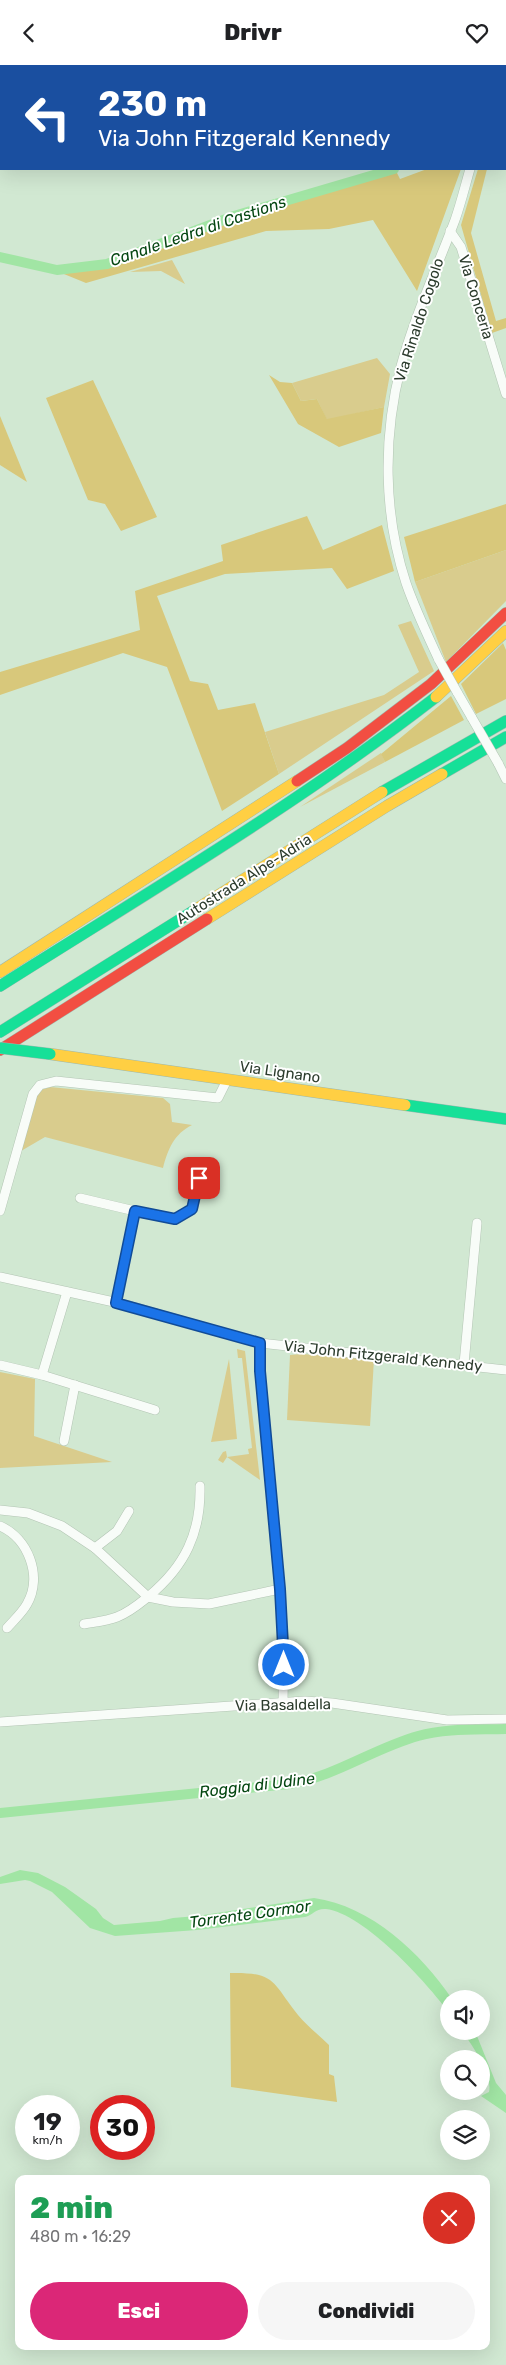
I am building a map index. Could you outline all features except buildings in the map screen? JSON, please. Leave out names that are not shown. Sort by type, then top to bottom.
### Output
[{"type":"main road","points":[[0,972],[347,748],[431,684],[506,613]]},
{"type":"main road","points":[[0,986],[276,812],[370,748],[438,696],[506,631]]},
{"type":"main road","name":"Autostrada Alpe-Adria","points":[[0,1032],[380,793],[506,721]]},
{"type":"main road","name":"Autostrada Alpe-Adria","points":[[0,1049],[387,806],[506,737]]},
{"type":"main road","name":"Via Lignano","points":[[0,1049],[506,1119]]},
{"type":"street","name":"Via Rinaldo Cogolo","points":[[470,170],[450,231],[424,297],[401,366],[388,448],[391,513],[399,556],[416,611],[439,660],[506,779]]},
{"type":"street","name":"Via Conceria","points":[[450,231],[461,247],[506,394]]},
{"type":"street","points":[[0,1211],[33,1094],[40,1085],[56,1081],[218,1098],[227,1079]]},
{"type":"street","points":[[80,1198],[175,1219],[192,1209],[202,1163]]},
{"type":"street","points":[[116,1303],[135,1211]]},
{"type":"street","points":[[464,1364],[477,1223]]},
{"type":"street","name":"Via John Fitzgerald Kennedy","points":[[0,1277],[116,1303],[260,1343],[506,1369]]},
{"type":"street","points":[[42,1375],[67,1292]]},
{"type":"street","points":[[260,1343],[260,1379],[284,1647],[283,1701]]},
{"type":"street","points":[[0,1365],[42,1375],[155,1410]]},
{"type":"street","points":[[64,1441],[75,1385]]},
{"type":"street","points":[[84,1624],[117,1617],[129,1611],[148,1597],[177,1569],[186,1554],[198,1517],[200,1486]]},
{"type":"street","points":[[0,1510],[28,1513],[62,1526],[95,1548],[148,1597],[209,1604],[280,1589]]},
{"type":"street","points":[[95,1548],[117,1531],[129,1511]]},
{"type":"street","points":[[0,1526],[17,1537],[26,1547],[33,1576],[33,1591],[28,1604],[7,1628]]},
{"type":"street","name":"Via Basaldella","points":[[0,1722],[283,1701],[332,1703],[448,1720],[506,1719]]},
{"type":"shaded area","points":[[424,170],[461,170],[417,291],[373,220],[329,229],[266,231],[86,283],[59,272],[106,268],[235,221],[396,171],[400,179]]},
{"type":"shaded area","points":[[478,170],[487,170],[471,233],[496,321],[506,318],[506,328],[492,333],[461,225]]},
{"type":"shaded area","points":[[172,260],[185,284],[161,271],[130,272]]},
{"type":"shaded area","points":[[377,358],[390,374],[384,407],[327,420],[317,399],[301,401],[292,383]]},
{"type":"shaded area","points":[[269,375],[280,382],[292,383],[301,401],[317,399],[327,419],[384,407],[381,433],[339,447],[298,424]]},
{"type":"shaded area","points":[[93,380],[157,517],[121,531],[105,504],[88,500],[46,398]]},
{"type":"shaded area","points":[[0,416],[27,482],[0,465]]},
{"type":"shaded area","points":[[506,504],[506,550],[415,582],[404,537]]},
{"type":"shaded area","points":[[307,516],[323,550],[382,525],[394,571],[347,589],[332,568],[225,574],[157,596],[190,681],[208,684],[218,710],[255,703],[279,774],[222,811],[167,667],[123,653],[0,695],[0,672],[140,630],[135,591],[223,561],[221,545]]},
{"type":"shaded area","points":[[506,550],[506,601],[446,662],[415,582]]},
{"type":"shaded area","points":[[411,621],[434,671],[279,774],[265,732],[384,695],[419,672],[398,625]]},
{"type":"shaded area","points":[[503,643],[506,650],[506,699],[476,714],[461,684]]},
{"type":"shaded area","points":[[451,696],[464,720],[385,762],[381,754]]},
{"type":"shaded area","points":[[381,753],[385,762],[300,807]]},
{"type":"shaded area","points":[[50,1087],[163,1098],[170,1104],[172,1122],[192,1125],[176,1138],[163,1168],[45,1137],[21,1151],[36,1098],[40,1090]]},
{"type":"shaded area","points":[[237,1349],[245,1351],[260,1480],[227,1457],[249,1454],[248,1449],[252,1448],[242,1358],[238,1358]]},
{"type":"shaded area","points":[[302,1354],[374,1359],[370,1426],[287,1420],[290,1355]]},
{"type":"shaded area","points":[[229,1359],[237,1439],[211,1442]]},
{"type":"shaded area","points":[[0,1372],[35,1379],[34,1436],[112,1462],[0,1468]]},
{"type":"shaded area","points":[[226,1451],[227,1457],[223,1463],[218,1460],[223,1452]]},
{"type":"shaded area","points":[[230,1973],[257,1975],[265,1977],[272,1982],[302,2019],[329,2045],[329,2074],[334,2076],[337,2102],[231,2087]]},
{"type":"water","name":"Torrente Cormor","points":[[20,1870],[38,1873],[65,1887],[96,1909],[103,1918],[114,1925],[160,1921],[314,1898],[335,1903],[375,1921],[393,1934],[410,1949],[446,1990],[440,1990],[440,2001],[411,1968],[376,1936],[341,1913],[326,1909],[305,1917],[197,1930],[115,1936],[90,1928],[52,1892],[25,1880],[0,1884],[0,1877]]},
{"type":"water","points":[[468,2040],[479,2040],[483,2050],[475,2050]]},
{"type":"water","points":[[490,2068],[496,2083],[506,2095],[506,2113],[487,2100],[490,2100]]},
{"type":"waterway","name":"Canale Ledra di Castions","points":[[0,257],[57,270],[107,264],[234,216],[391,170]]},
{"type":"waterway","name":"Roggia di Udine","points":[[0,1813],[289,1784],[323,1775],[401,1741],[429,1733],[506,1729]]},
{"type":"traffic: fast","points":[[0,986],[276,811],[384,736],[436,697]]},
{"type":"traffic: fast","points":[[382,792],[506,721]]},
{"type":"traffic: fast","points":[[442,774],[506,737]]},
{"type":"traffic: fast","points":[[0,1032],[195,910]]},
{"type":"traffic: fast","points":[[0,1048],[50,1054]]},
{"type":"traffic: fast","points":[[405,1105],[506,1119]]},
{"type":"traffic: slow","points":[[436,697],[506,631]]},
{"type":"traffic: slow","points":[[207,919],[387,806],[442,774]]},
{"type":"traffic: slow","points":[[0,972],[297,781]]},
{"type":"traffic: slow","points":[[195,910],[382,792]]},
{"type":"traffic: slow","points":[[50,1054],[405,1105]]},
{"type":"traffic: jam","points":[[297,781],[347,748],[431,684],[506,613]]},
{"type":"traffic: jam","points":[[0,1050],[207,919]]},
{"type":"route","points":[[199,1178],[192,1209],[175,1219],[135,1211],[116,1303],[260,1343],[260,1371],[280,1589],[284,1665]]}]
